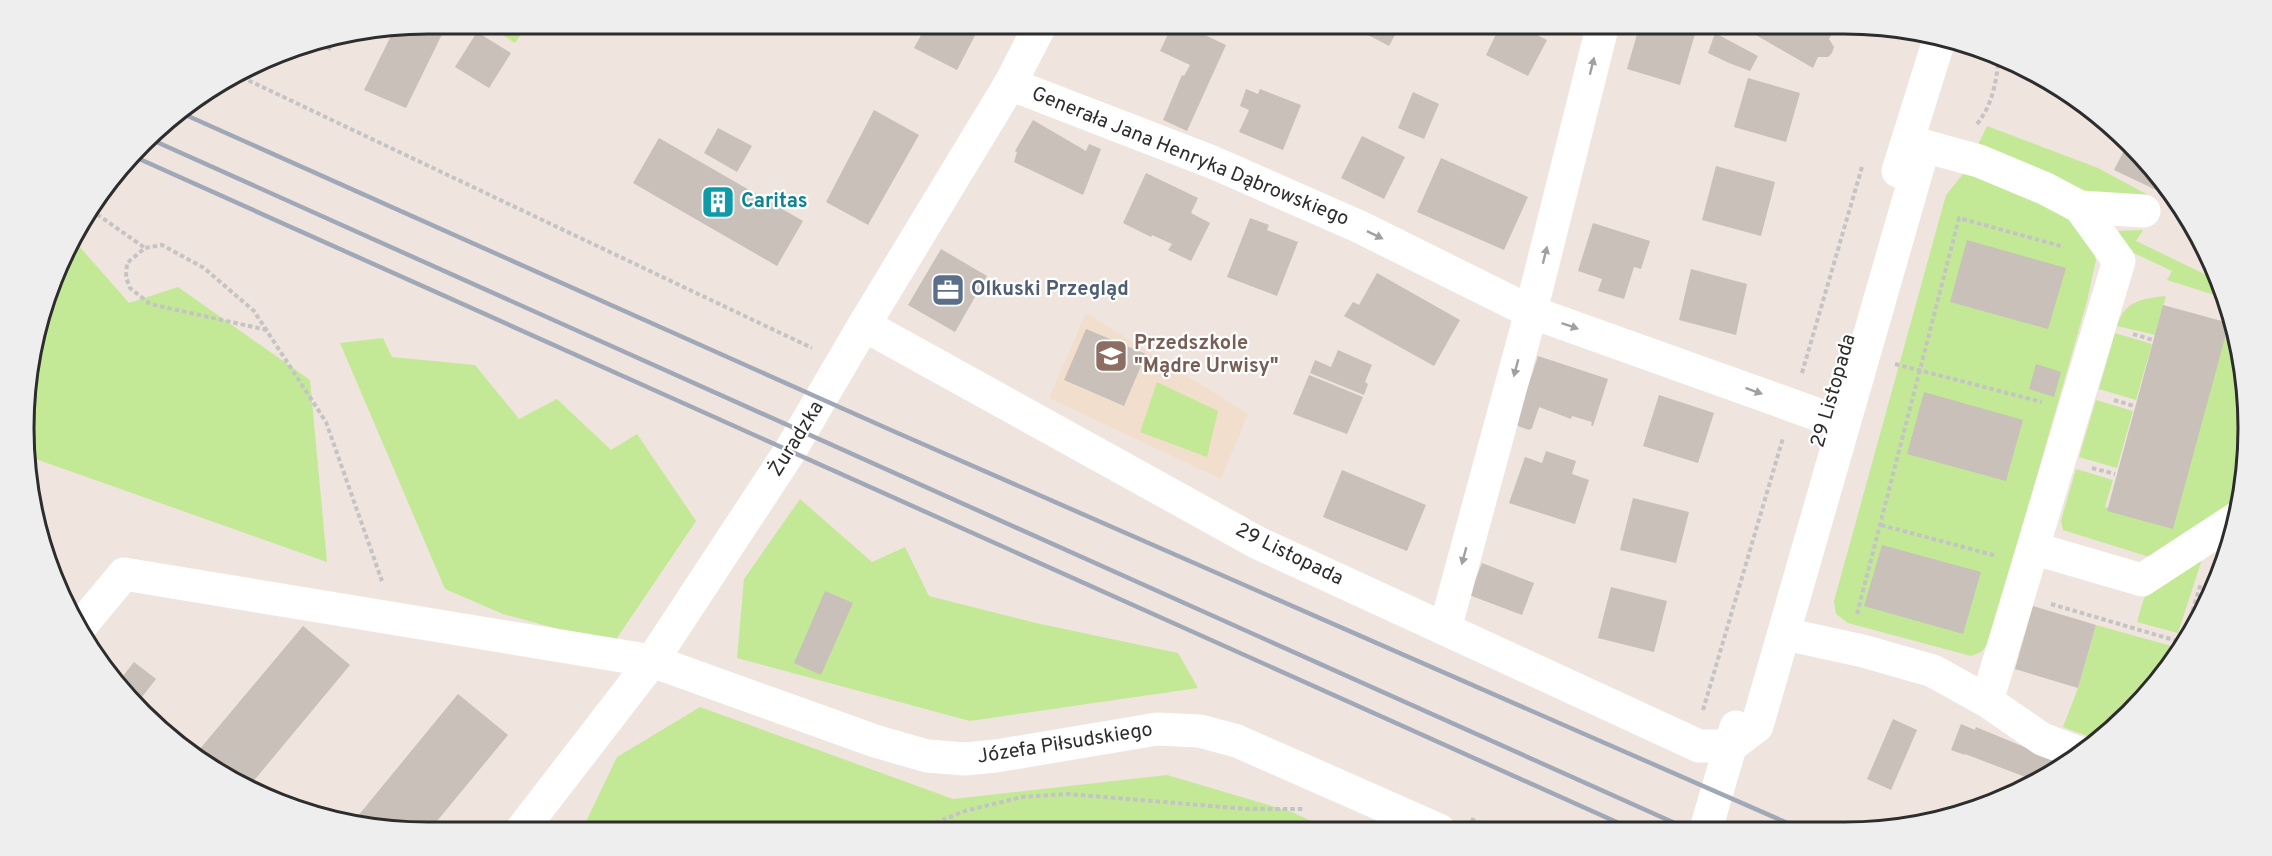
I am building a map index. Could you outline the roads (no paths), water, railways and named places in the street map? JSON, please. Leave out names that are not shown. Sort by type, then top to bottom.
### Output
[{"type":"street","name":"Żuradzka","points":[[528,822],[652,661],[790,451],[1010,84],[1036,34]]},
{"type":"street","points":[[1445,629],[1531,312],[1600,34]]},
{"type":"street","name":"29 Listopada","points":[[1708,822],[1937,46]]},
{"type":"street","name":"Generała Jana Henryka Dąbrowskiego","points":[[1010,84],[1222,166],[1360,227],[1531,312],[1844,424]]},
{"type":"street","name":"29 Listopada","points":[[864,325],[1258,543],[1699,746],[1731,746],[1757,726],[1844,424],[1939,150],[1979,161],[2080,207]]},
{"type":"street","points":[[2080,207],[2144,211]]},
{"type":"street","points":[[1987,701],[2020,553],[2119,261],[2080,207]]},
{"type":"street","points":[[2020,553],[2142,580],[2225,526]]},
{"type":"street","name":"Józefa Piłsudskiego","points":[[85,621],[124,574],[652,661],[875,741],[927,756],[965,759],[996,756],[1157,729],[1200,731],[1236,741],[1421,822]]},
{"type":"street","points":[[1785,634],[1863,651],[1933,671],[1987,701],[2042,739],[2070,750]]},
{"type":"railway","points":[[188,116],[893,431],[1785,822]]},
{"type":"railway","points":[[158,143],[1672,822]]},
{"type":"railway","points":[[141,160],[1616,822]]},
{"type":"place","name":"Caritas","points":[[718,202]]},
{"type":"place","name":"Olkuski Przegląd","points":[[948,290]]},
{"type":"place","name":"Przedszkole \"Mądre Urwisy\"","points":[[1111,356]]}]
